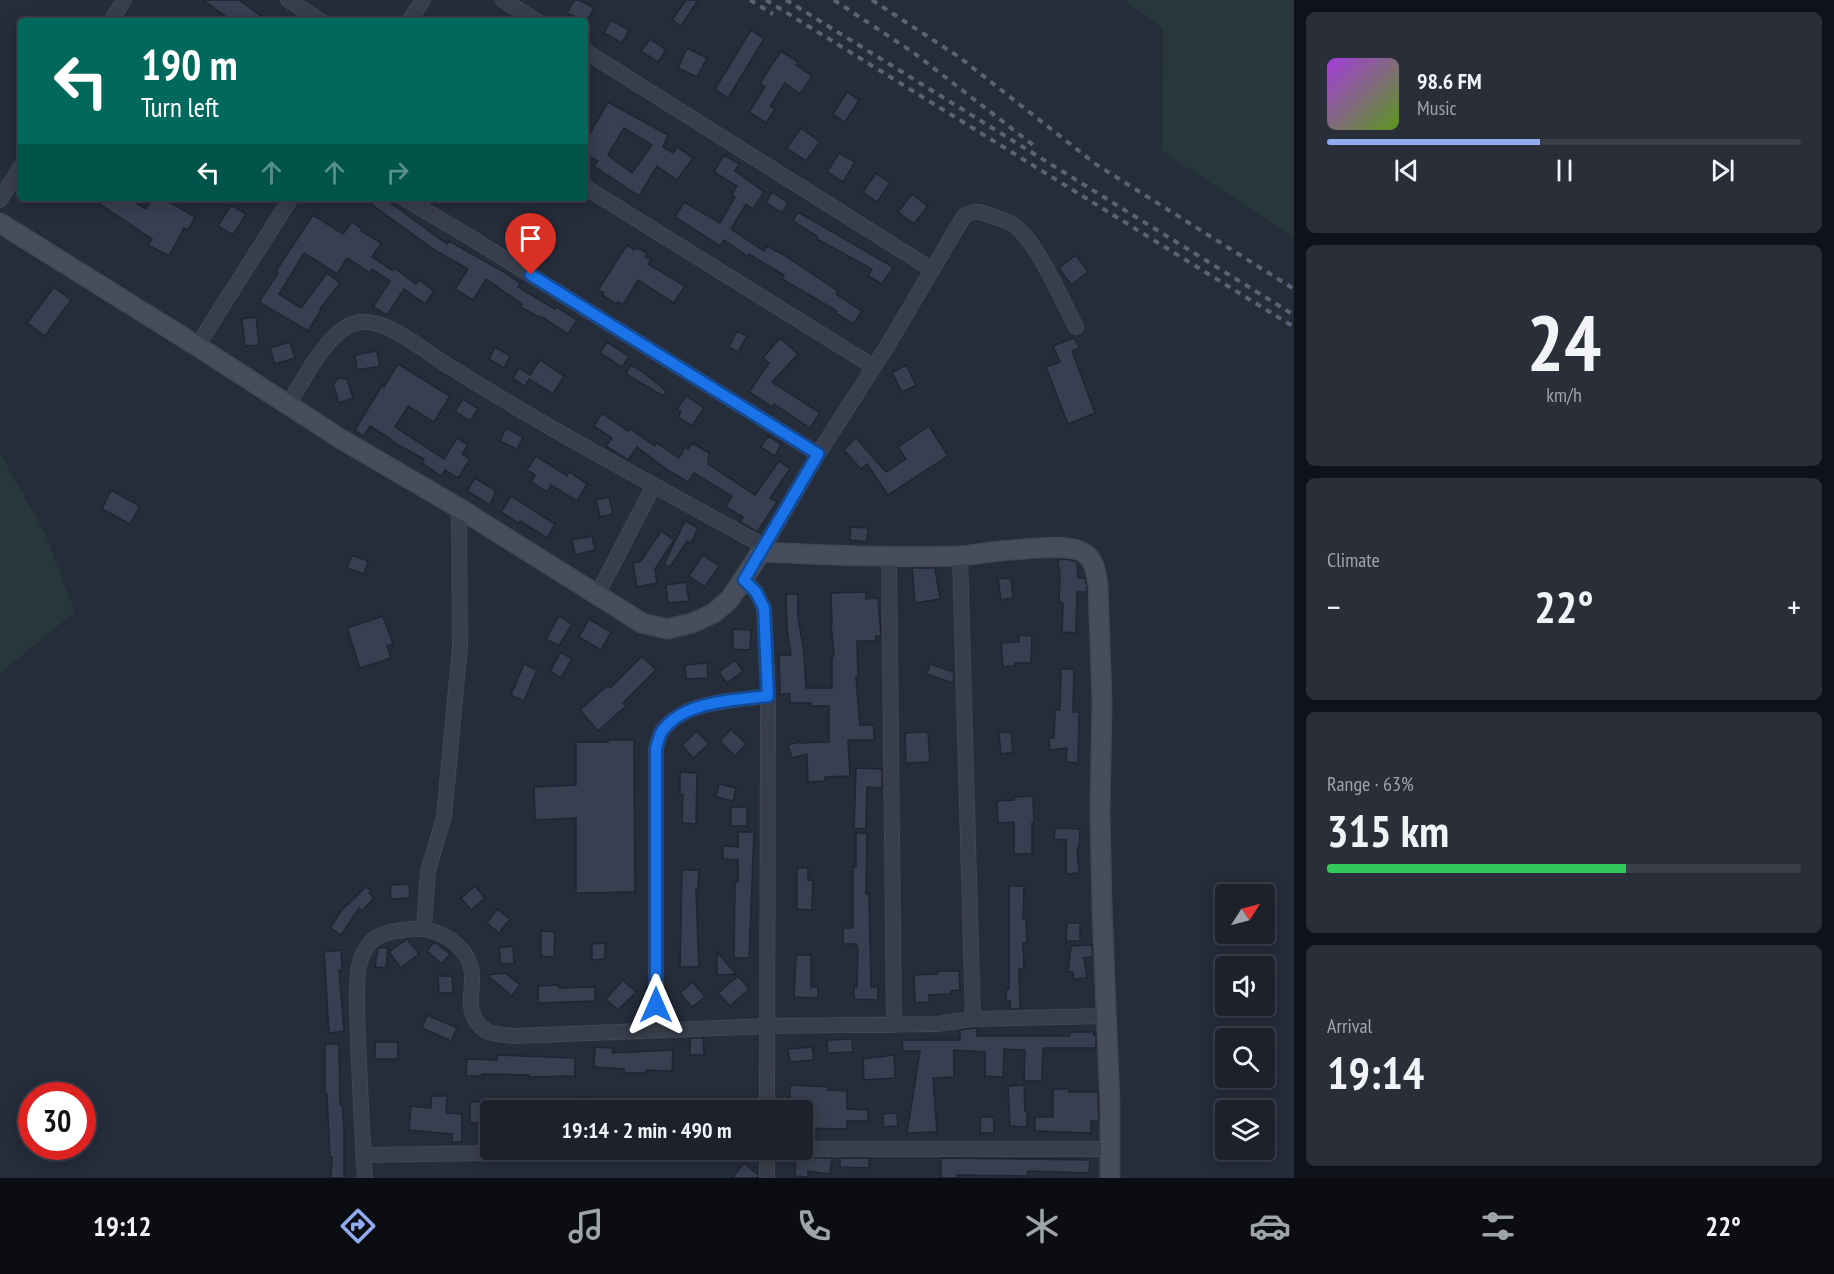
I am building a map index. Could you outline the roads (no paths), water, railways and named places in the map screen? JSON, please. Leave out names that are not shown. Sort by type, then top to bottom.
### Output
[{"type":"street","points":[[114,18],[124,0]]},
{"type":"street","points":[[288,0],[316,18]]},
{"type":"street","points":[[411,18],[423,0]]},
{"type":"street","points":[[504,0],[532,18]]},
{"type":"street","points":[[588,53],[931,269]]},
{"type":"street","points":[[0,200],[18,171]]},
{"type":"street","points":[[588,189],[874,367]]},
{"type":"street","points":[[197,346],[289,201]]},
{"type":"street","points":[[409,201],[818,454]]},
{"type":"street","points":[[0,223],[384,465],[459,508],[642,623],[666,629],[692,623],[714,613],[730,599],[744,580],[818,454],[874,367],[964,216],[972,211],[982,211],[1013,224],[1034,248],[1076,327]]},
{"type":"street","points":[[288,405],[331,339],[344,328],[359,322],[376,322],[480,386],[762,549],[889,557],[960,556],[1006,550],[1071,548],[1083,552],[1091,559],[1098,585],[1102,702],[1100,812],[1110,1178]]},
{"type":"street","points":[[597,595],[654,485]]},
{"type":"street","points":[[424,928],[428,871],[444,817],[460,646],[459,508]]},
{"type":"street","points":[[960,556],[974,1019]]},
{"type":"street","points":[[889,557],[894,1024]]},
{"type":"street","points":[[744,580],[756,592],[764,608],[768,696],[767,1100]]},
{"type":"street","points":[[656,1029],[656,748],[661,732],[673,719],[687,711],[706,705],[768,696]]},
{"type":"street","points":[[365,1178],[357,1002],[360,959],[376,937],[390,932],[424,928],[438,932],[463,951],[472,973],[473,1017],[489,1034],[514,1036],[656,1029],[937,1024],[974,1019],[1106,1016]]},
{"type":"street","points":[[813,1149],[1110,1149]]},
{"type":"street","points":[[363,1155],[480,1153]]},
{"type":"street","points":[[767,1160],[767,1178]]},
{"type":"railway","points":[[750,0],[773,14]]},
{"type":"railway","points":[[766,0],[1294,327]]},
{"type":"railway","points":[[786,0],[1294,315]]},
{"type":"railway","points":[[834,0],[914,53],[1037,148]]},
{"type":"railway","points":[[872,0],[959,57],[1097,165],[1294,289]]}]
